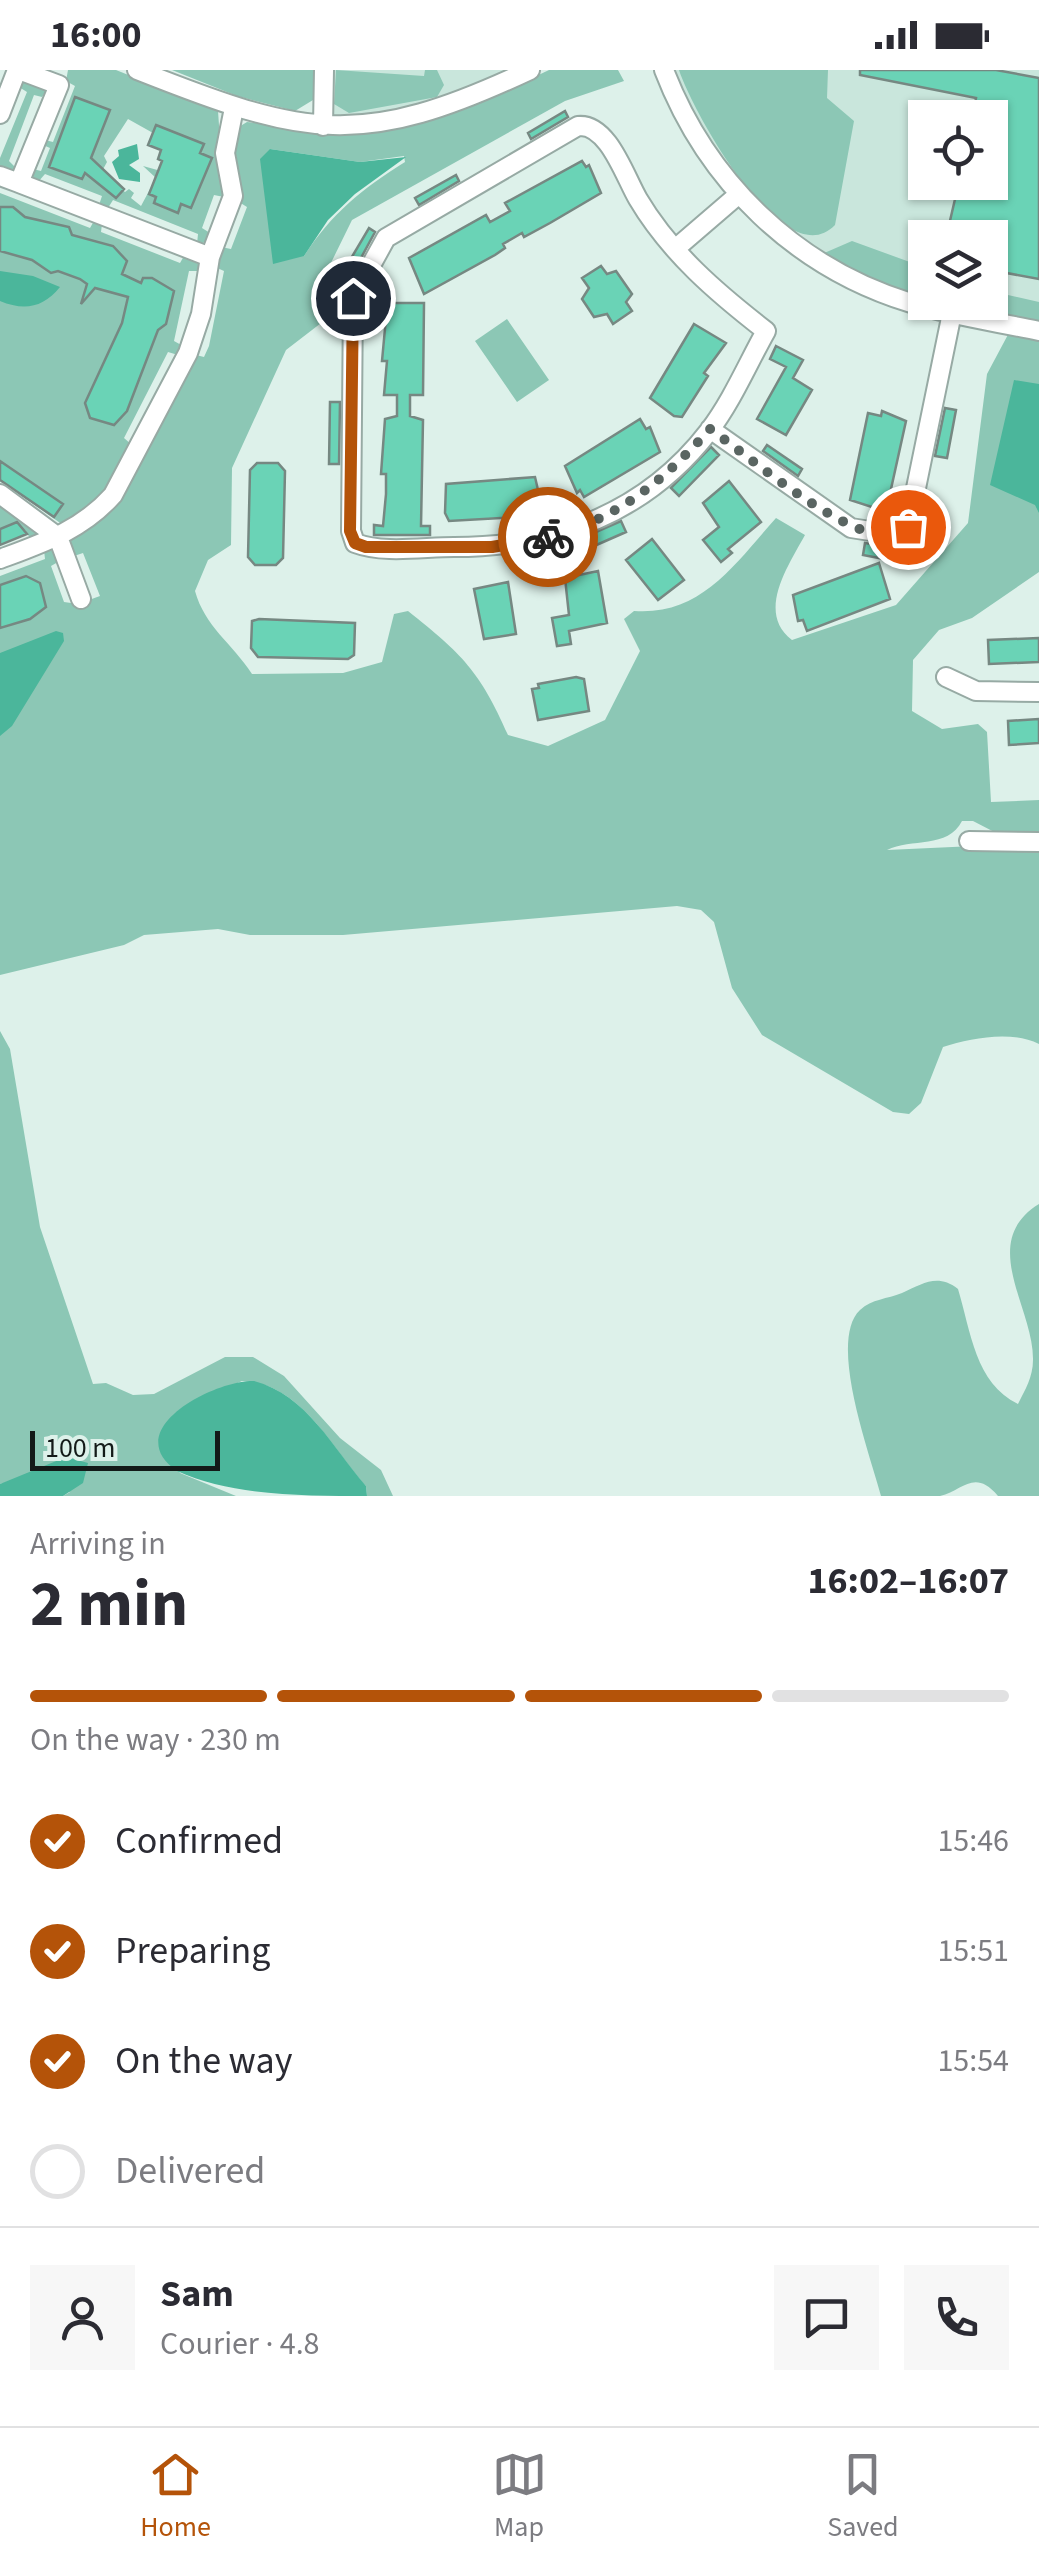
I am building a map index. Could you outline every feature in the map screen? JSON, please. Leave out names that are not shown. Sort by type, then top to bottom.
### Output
[{"type":"street","points":[[0,114],[18,70],[59,85],[19,184]]},
{"type":"street","points":[[137,70],[234,108],[323,126],[382,124],[428,114],[530,70]]},
{"type":"street","points":[[323,126],[324,70]]},
{"type":"street","points":[[664,70],[704,150],[739,194],[797,248],[839,274],[908,302]]},
{"type":"street","points":[[0,559],[58,537],[97,513],[113,495],[188,353],[210,257],[232,196],[225,153],[234,108]]},
{"type":"street","points":[[585,125],[602,134],[641,204],[675,249],[713,289],[766,331],[710,429],[676,467],[627,507],[568,532],[492,547],[384,547],[355,543],[350,531],[353,298],[386,238],[585,125]]},
{"type":"street","points":[[0,176],[210,257]]},
{"type":"street","points":[[675,249],[739,194]]},
{"type":"street","points":[[710,429],[851,528],[902,536],[908,527],[951,320]]},
{"type":"street","points":[[986,320],[1039,331]]},
{"type":"street","points":[[0,494],[58,537],[81,599]]},
{"type":"street","points":[[946,677],[976,691],[1039,692]]},
{"type":"street","points":[[969,841],[1039,842]]},
{"type":"shaded area","points":[[68,70],[116,70],[218,111],[224,197],[214,195],[202,228],[210,233],[207,242],[197,244],[198,234],[113,200],[108,208],[99,205],[102,196],[45,174],[38,182],[31,177],[33,169],[41,171],[50,148],[43,145],[45,140],[53,142],[75,86],[66,81]],"holes":[[[128,119],[153,133],[149,145],[162,151],[165,162],[161,171],[143,166],[156,178],[141,206],[131,198],[134,193],[129,189],[125,192],[101,173],[107,162],[104,156]]]},
{"type":"shaded area","points":[[172,70],[315,70],[313,100],[295,111],[237,96]]},
{"type":"shaded area","points":[[325,70],[528,70],[466,100],[324,125]]},
{"type":"shaded area","points":[[336,70],[424,76],[425,70],[437,70],[444,85],[437,97],[349,113],[334,104]]},
{"type":"shaded area","points":[[549,70],[618,70],[624,81],[565,101],[352,220],[327,271],[325,320],[286,350],[232,468],[231,545],[208,560],[195,591],[212,625],[252,674],[343,673],[382,662],[394,614],[408,611],[468,665],[508,735],[548,746],[605,720],[640,651],[624,619],[634,611],[658,610],[698,596],[731,569],[776,518],[805,535],[784,575],[776,603],[776,617],[792,640],[896,605],[968,523],[987,374],[1011,329],[1039,335],[1039,572],[972,618],[939,630],[913,660],[912,711],[942,729],[978,724],[987,732],[991,802],[1039,800],[1039,835],[1004,837],[973,821],[962,821],[948,836],[887,850],[1039,843],[1039,1044],[1004,1036],[943,1047],[921,1103],[909,1114],[893,1112],[762,1035],[732,988],[714,922],[701,910],[677,906],[343,935],[250,935],[218,929],[144,935],[124,945],[0,975],[0,576],[45,559],[44,550],[48,549],[55,552],[58,562],[51,566],[64,602],[78,604],[100,596],[83,553],[74,556],[69,541],[81,533],[196,355],[204,357],[209,346],[224,271],[215,267],[221,247],[231,249],[247,207],[239,202],[237,128],[247,122],[330,134],[388,131],[470,106]],"holes":[[[270,149],[360,162],[404,156],[405,162],[349,203],[304,256]]]},
{"type":"shaded area","points":[[664,70],[1039,70],[1039,328],[993,320],[1008,320],[1008,220],[908,220],[908,298],[839,274],[739,194]]},
{"type":"shaded area","points":[[679,70],[828,70],[827,98],[854,121],[835,225],[814,235],[791,229],[767,210],[721,151]]},
{"type":"shaded area","points":[[22,80],[46,91],[42,97],[34,95],[9,161],[16,168],[10,171],[0,167],[0,158],[27,92],[19,87]]},
{"type":"shaded area","points":[[137,144],[139,159],[129,165],[140,173],[140,182],[119,179],[112,162],[119,156],[118,150]]},
{"type":"shaded area","points":[[270,149],[360,162],[406,157],[355,194],[328,220],[304,256],[273,264],[260,159]]},
{"type":"shaded area","points":[[0,193],[90,228],[94,221],[102,224],[101,232],[180,263],[184,256],[200,265],[197,271],[189,271],[174,341],[183,346],[178,355],[168,352],[124,438],[132,445],[101,499],[63,525],[0,480]]},
{"type":"shaded area","points":[[852,241],[908,261],[908,292],[857,274],[822,254]]},
{"type":"shaded area","points":[[0,271],[33,276],[60,287],[40,303],[25,307],[9,304],[0,301]]},
{"type":"shaded area","points":[[1008,295],[1039,302],[1039,321],[1008,315]]},
{"type":"shaded area","points":[[507,319],[549,380],[517,402],[475,341]]},
{"type":"shaded area","points":[[1014,380],[1039,384],[1039,513],[1035,505],[990,485]]},
{"type":"shaded area","points":[[0,500],[38,528],[35,536],[30,538],[25,530],[0,539]]},
{"type":"shaded area","points":[[56,631],[63,633],[64,641],[12,726],[0,736],[0,653]]},
{"type":"shaded area","points":[[0,1031],[10,1049],[40,1227],[93,1384],[106,1383],[133,1395],[154,1394],[225,1357],[253,1357],[284,1376],[340,1438],[381,1470],[393,1496],[367,1496],[366,1486],[298,1405],[263,1384],[242,1381],[182,1408],[161,1437],[180,1473],[236,1496],[63,1496],[70,1492],[16,1480],[0,1484]]},
{"type":"shaded area","points":[[1039,1204],[1039,1496],[998,1496],[975,1482],[940,1496],[881,1496],[854,1400],[848,1347],[851,1325],[860,1310],[875,1301],[930,1282],[950,1284],[958,1289],[984,1370],[1004,1395],[1018,1404],[1033,1360],[1010,1256],[1012,1237],[1021,1219]]},
{"type":"shaded area","points":[[254,1381],[273,1388],[304,1410],[366,1486],[367,1496],[244,1490],[177,1471],[162,1455],[159,1440],[165,1424],[178,1410],[217,1389]]},
{"type":"shaded area","points":[[66,1457],[88,1463],[83,1483],[63,1496],[0,1496],[0,1484]]},
{"type":"building","points":[[860,70],[996,70],[1039,78],[1039,279],[1008,273],[1008,220],[950,220],[955,200],[1008,200],[1008,100],[976,100],[860,75]]},
{"type":"building","points":[[75,97],[110,110],[91,158],[124,189],[116,198],[85,173],[82,179],[49,167]]},
{"type":"building","points":[[565,111],[568,117],[531,139],[528,133]]},
{"type":"building","points":[[156,125],[204,144],[200,153],[212,158],[191,208],[181,204],[178,213],[154,203],[156,197],[149,194],[162,161],[158,159],[161,150],[148,145]]},
{"type":"building","points":[[582,161],[586,167],[589,165],[601,193],[524,237],[522,233],[503,244],[505,248],[495,255],[424,294],[409,258],[486,215],[490,222],[510,211],[505,203]]},
{"type":"building","points":[[456,175],[459,181],[419,205],[415,198]]},
{"type":"building","points":[[0,207],[13,207],[25,217],[69,227],[72,235],[113,246],[127,261],[122,274],[141,283],[143,278],[152,278],[174,291],[166,324],[158,330],[127,411],[114,425],[90,418],[85,403],[122,323],[128,297],[95,288],[81,304],[87,284],[80,279],[58,271],[51,273],[32,260],[0,251]]},
{"type":"building","points":[[369,228],[375,232],[348,282],[340,277]]},
{"type":"building","points":[[601,266],[607,274],[616,271],[632,294],[626,302],[632,311],[613,324],[607,314],[594,317],[582,299],[589,288],[582,278]]},
{"type":"building","points":[[395,303],[424,303],[423,395],[410,395],[410,416],[423,420],[421,526],[430,526],[430,535],[374,535],[374,525],[383,526],[385,419],[397,416],[397,395],[384,395],[387,361],[382,361],[387,307]]},
{"type":"building","points":[[694,324],[726,343],[704,373],[708,376],[682,417],[674,416],[650,398]]},
{"type":"building","points":[[776,346],[803,360],[793,378],[812,390],[786,435],[757,419],[786,367],[770,359]]},
{"type":"building","points":[[330,402],[340,402],[339,464],[329,464]]},
{"type":"building","points":[[945,408],[956,410],[947,458],[935,456]]},
{"type":"building","points":[[882,411],[906,421],[887,507],[878,509],[850,500],[868,413],[881,416]]},
{"type":"building","points":[[640,419],[646,429],[650,427],[660,452],[584,497],[580,490],[577,493],[565,466]]},
{"type":"building","points":[[767,445],[802,469],[798,476],[763,451]]},
{"type":"building","points":[[711,447],[719,455],[679,496],[671,488]]},
{"type":"building","points":[[0,461],[63,504],[54,517],[0,480]]},
{"type":"building","points":[[257,463],[278,463],[285,471],[283,558],[276,565],[255,565],[248,557],[250,470]]},
{"type":"building","points":[[535,477],[541,503],[536,503],[537,516],[449,521],[445,513],[446,484]]},
{"type":"building","points":[[729,481],[761,522],[728,549],[732,553],[721,562],[703,540],[719,527],[703,503]]},
{"type":"building","points":[[621,521],[626,532],[585,550],[580,539]]},
{"type":"building","points":[[17,522],[27,534],[0,545],[0,529]]},
{"type":"building","points":[[652,539],[684,580],[658,600],[626,560]]},
{"type":"building","points":[[865,543],[907,550],[905,563],[863,555]]},
{"type":"building","points":[[879,563],[890,599],[807,631],[803,620],[798,621],[793,595]]},
{"type":"building","points":[[598,571],[607,623],[569,631],[571,644],[557,646],[552,618],[569,615],[565,578]]},
{"type":"building","points":[[26,576],[40,583],[46,607],[30,619],[0,628],[0,585]]},
{"type":"building","points":[[508,582],[516,634],[484,639],[474,589]]},
{"type":"building","points":[[252,621],[355,623],[354,655],[348,659],[258,657],[251,648]]},
{"type":"building","points":[[1039,638],[1039,662],[989,664],[988,640]]},
{"type":"building","points":[[584,679],[589,711],[538,720],[532,689],[539,688],[538,684]]},
{"type":"building","points":[[1039,719],[1039,743],[1009,745],[1008,721]]},
{"type":"way so far","points":[[548,537],[627,507],[676,467],[710,429],[851,528],[892,537],[902,536],[908,527]]},
{"type":"route","points":[[353,298],[350,531],[355,543],[366,547],[492,547],[548,537]]}]
